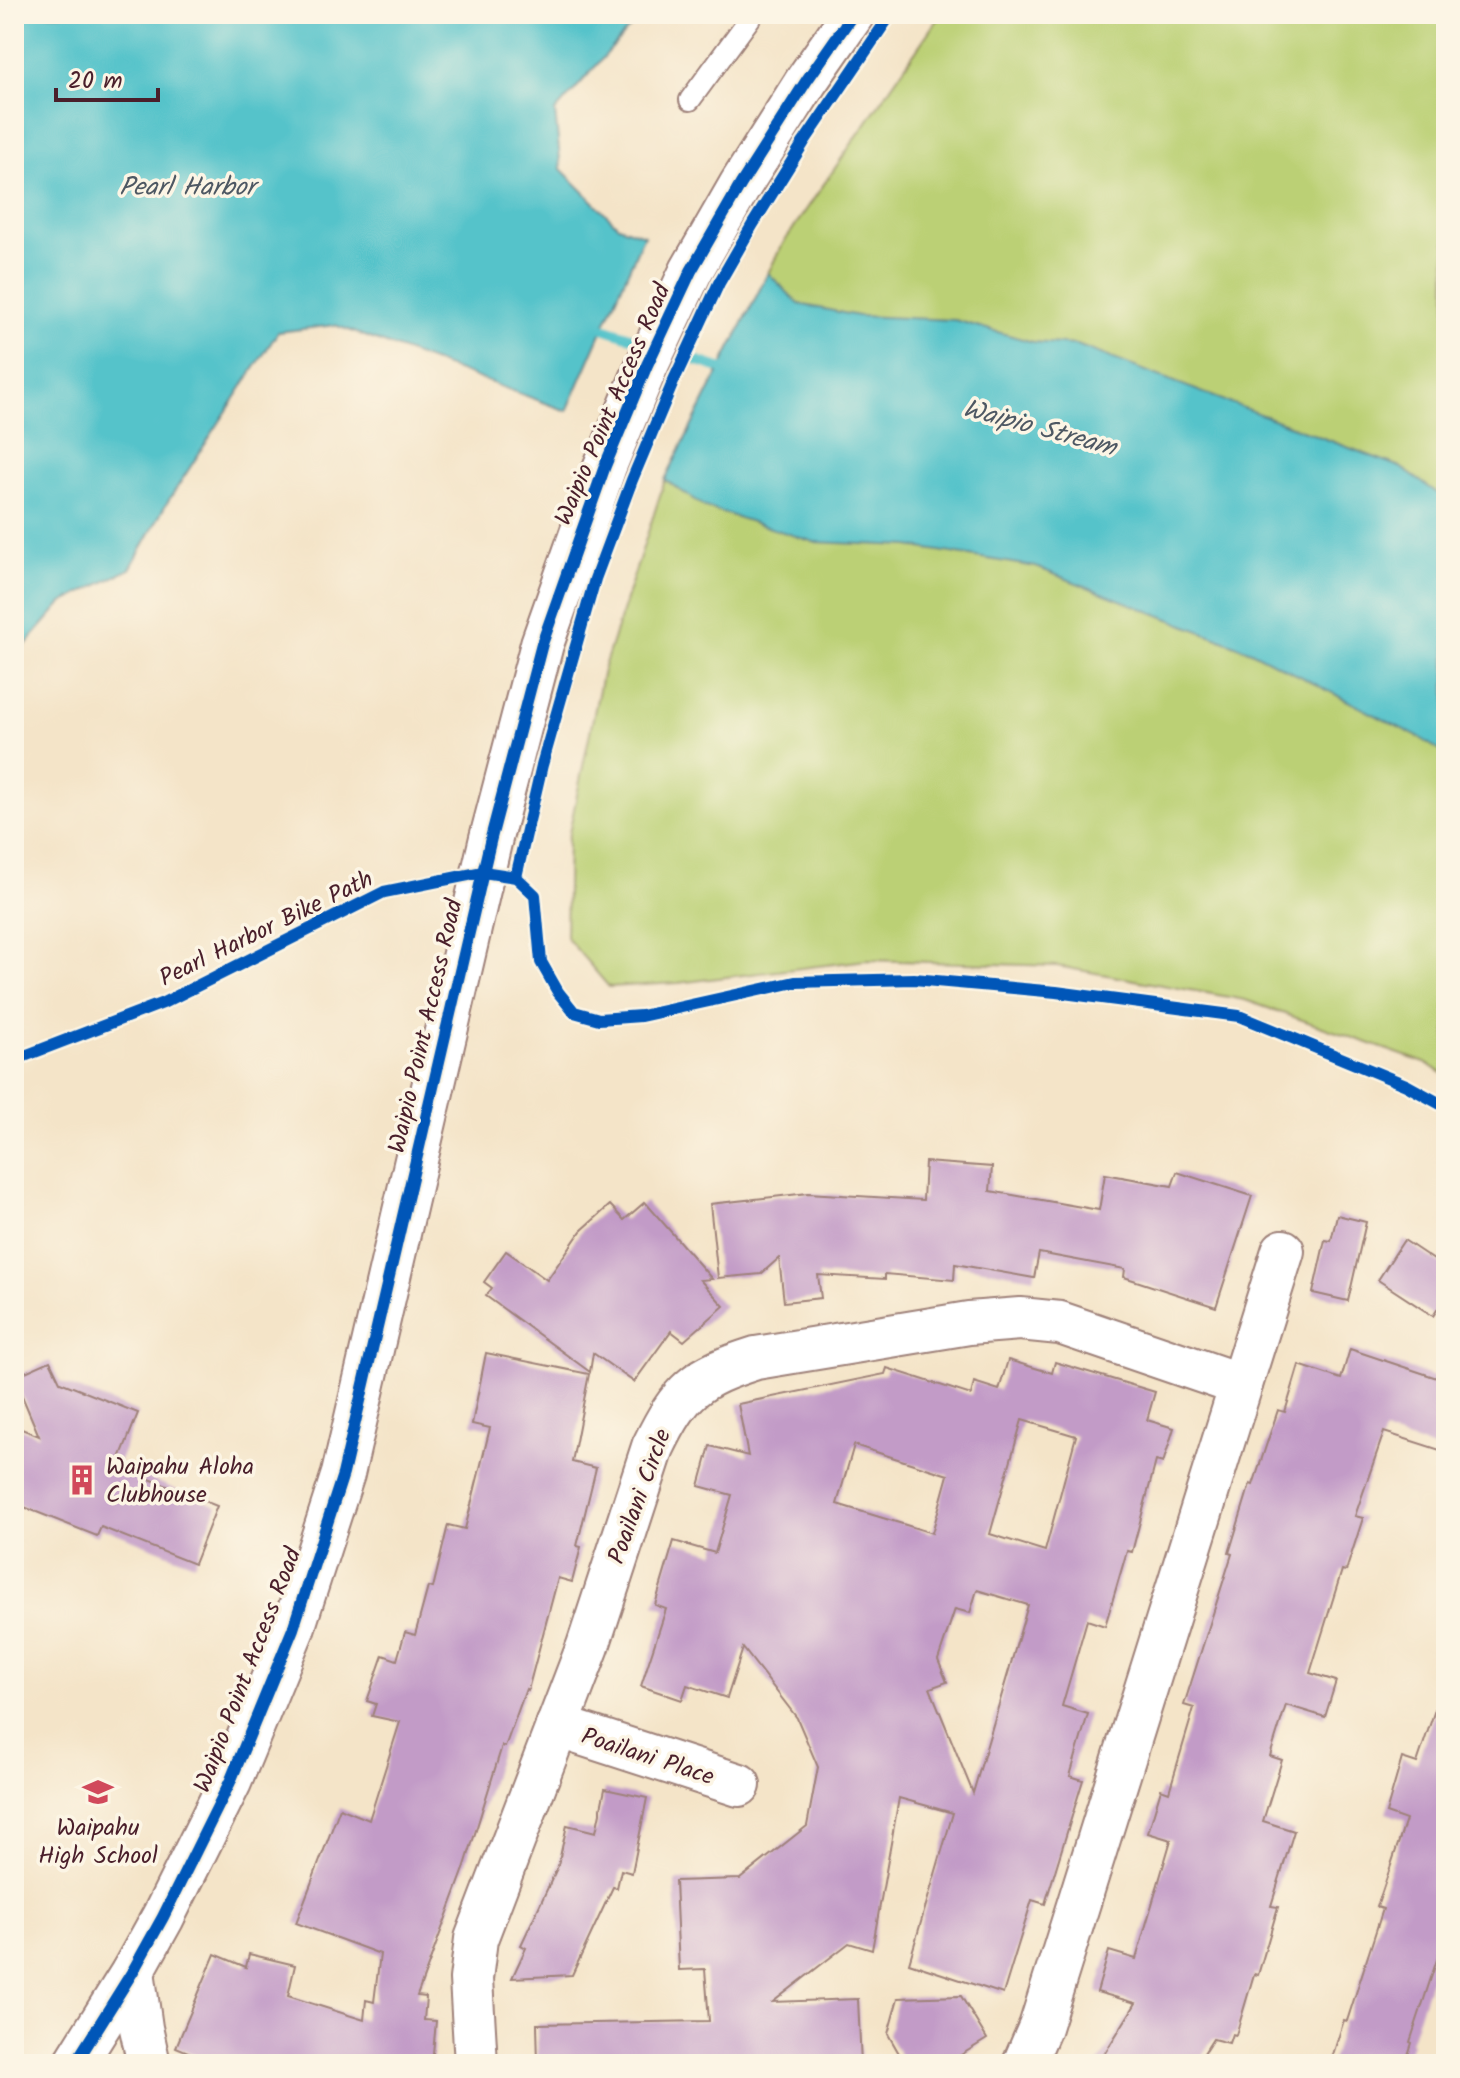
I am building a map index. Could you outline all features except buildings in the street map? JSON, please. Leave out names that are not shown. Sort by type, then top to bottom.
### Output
[{"type":"street","name":"Waipio Point Access Road","points":[[75,2064],[163,1917],[230,1782],[293,1629],[343,1474],[495,823],[542,644],[605,466],[691,271],[741,184],[853,14]]},
{"type":"street","points":[[1024,2064],[1045,2012],[1283,1251]]},
{"type":"street","name":"Poailani Circle","points":[[476,2064],[471,1979],[476,1939],[588,1646],[653,1447],[681,1397],[704,1378],[756,1358],[969,1323],[1020,1319],[1060,1323],[1241,1385]]},
{"type":"street","name":"Poailani Place","points":[[557,1726],[739,1785]]},
{"type":"street","points":[[133,1971],[149,2064]]},
{"type":"lane","points":[[690,100],[753,14]]},
{"type":"green space","points":[[941,14],[1446,14],[1446,1075],[1425,1063],[1245,1000],[1057,966],[867,960],[678,983],[609,987],[566,937],[568,838],[603,670],[665,480],[782,245]]},
{"type":"water","name":"Pearl Harbor","points":[[14,14],[642,14],[555,112],[561,169],[618,226],[644,235],[567,411],[335,325],[278,332],[165,506],[130,569],[62,603],[14,658]]},
{"type":"water","points":[[768,273],[799,304],[858,316],[955,320],[1033,342],[1077,345],[1400,467],[1446,499],[1446,755],[1422,739],[1251,651],[1036,567],[909,546],[814,542],[705,507],[665,480]]},
{"type":"waterway","name":"Waipio Stream","points":[[603,328],[648,343]]},
{"type":"waterway","name":"Waipio Stream","points":[[663,349],[731,372]]},
{"type":"cycle path","points":[[75,2064],[163,1917],[230,1782],[293,1629],[343,1474],[491,838],[542,644],[605,466],[691,271],[741,184],[853,14]]},
{"type":"cycle path","points":[[516,877],[542,765],[595,579],[674,380],[719,283],[753,224],[804,142],[891,14]]},
{"type":"cycle path","name":"Pearl Harbor Bike Path","points":[[14,1060],[163,1003],[384,892],[483,872],[516,877],[535,895],[541,962],[574,1012],[599,1019],[641,1016],[795,982],[914,979],[1056,992],[1239,1016],[1406,1085],[1446,1107]]},
{"type":"place","name":"Waipahu Aloha Clubhouse","points":[[82,1480]]},
{"type":"place","name":"Waipahu High School","points":[[98,1792]]}]
